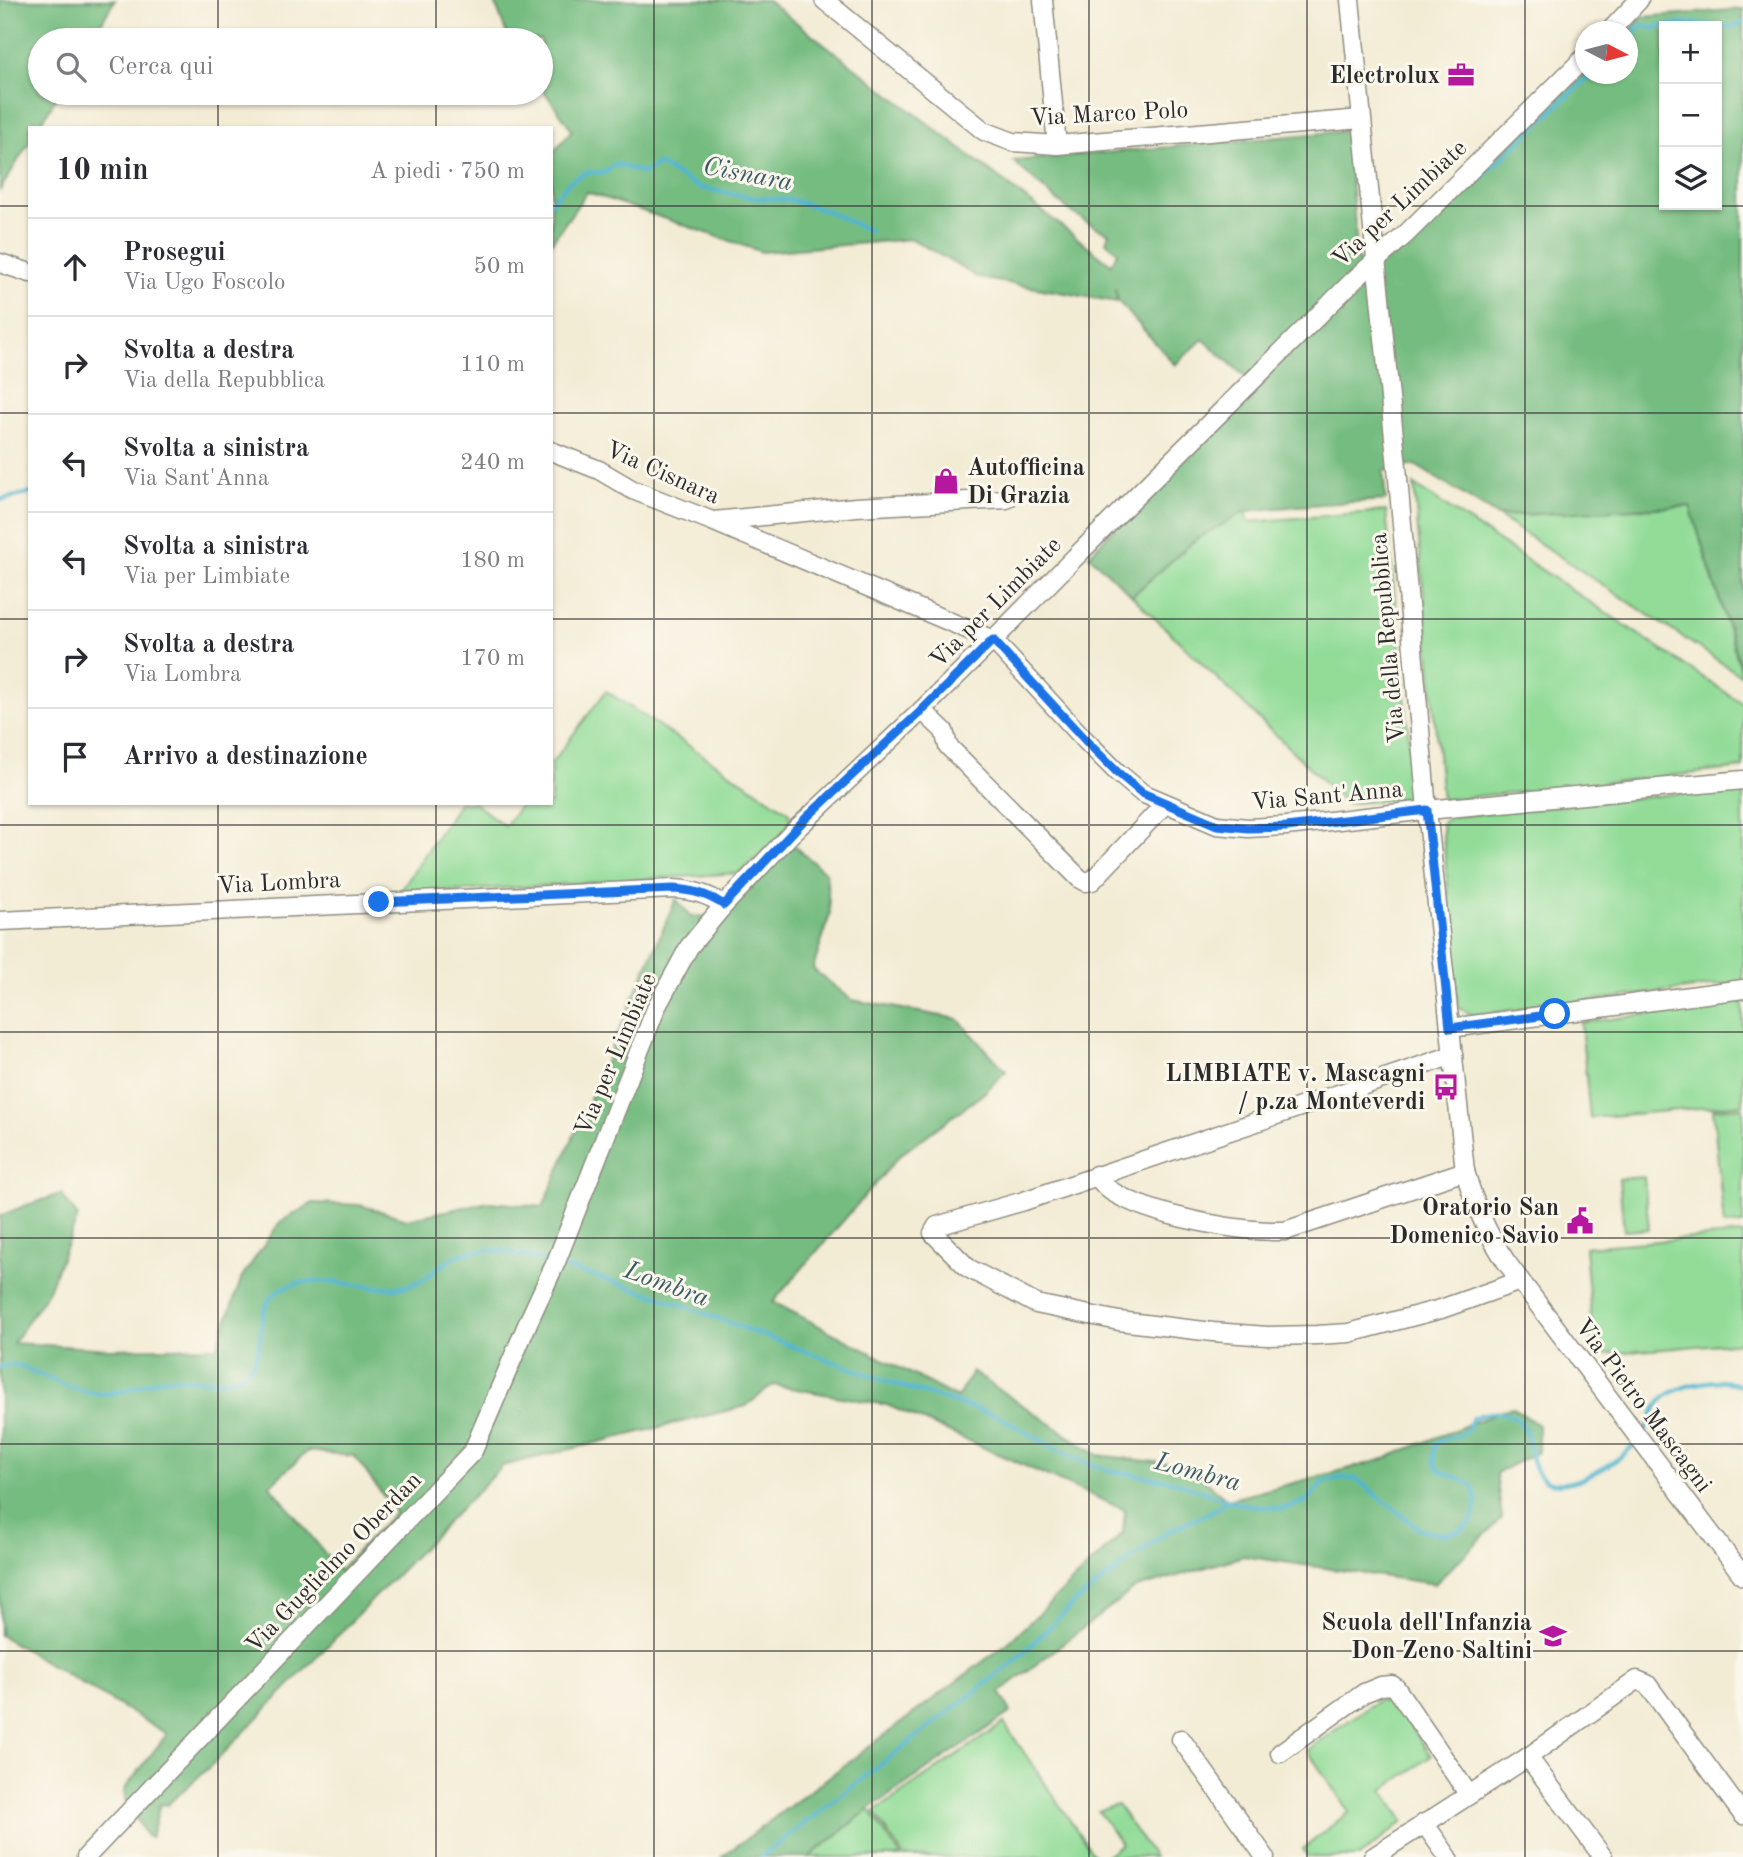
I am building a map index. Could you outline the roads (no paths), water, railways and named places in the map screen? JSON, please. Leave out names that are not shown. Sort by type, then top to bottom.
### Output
[{"type":"street","name":"Via Marco Polo","points":[[824,0],[984,131],[1013,142],[1057,145],[1362,119]]},
{"type":"street","points":[[1043,0],[1057,145]]},
{"type":"street","name":"Via della Repubblica","points":[[1350,0],[1397,467],[1427,810],[1465,1171],[1472,1197],[1493,1243],[1507,1263]]},
{"type":"street","points":[[1619,21],[1639,0]]},
{"type":"street","name":"Via per Limbiate","points":[[556,1262],[657,1006],[689,947],[724,905],[798,826],[922,710],[1354,280],[1406,234],[1575,67]]},
{"type":"street","points":[[0,263],[28,272]]},
{"type":"street","name":"Via Cisnara","points":[[553,452],[599,470],[633,490],[754,539]]},
{"type":"street","points":[[712,521],[856,507],[1007,499]]},
{"type":"street","name":"Via Sant'Anna","points":[[754,539],[993,640],[1086,741],[1142,793],[1217,825],[1248,828],[1286,827],[1427,810],[1743,780]]},
{"type":"street","points":[[922,710],[944,731],[948,746],[1086,882],[1092,881],[1165,804]]},
{"type":"street","name":"Via Lombra","points":[[0,921],[673,889],[694,891],[724,905]]},
{"type":"street","points":[[1450,1028],[1743,989]]},
{"type":"street","points":[[1453,1055],[1024,1201],[936,1226],[933,1233],[968,1268],[1036,1304],[1119,1321],[1213,1332],[1267,1336],[1349,1333],[1441,1309],[1520,1281]]},
{"type":"street","points":[[1096,1175],[1108,1189],[1134,1204],[1235,1228],[1284,1231],[1465,1171]]},
{"type":"street","name":"Via Guglielmo Oberdan","points":[[86,1857],[473,1451],[556,1262]]},
{"type":"street","name":"Via Pietro Mascagni","points":[[1507,1263],[1743,1576]]},
{"type":"street","points":[[1373,1857],[1528,1757],[1637,1680],[1647,1684],[1743,1815]]},
{"type":"street","points":[[1280,1753],[1364,1693],[1392,1685],[1469,1795]]},
{"type":"street","points":[[1181,1739],[1265,1857]]},
{"type":"street","points":[[1528,1757],[1603,1857]]},
{"type":"street","points":[[1424,1824],[1448,1857]]},
{"type":"waterway","name":"Cisnara","points":[[1722,26],[1733,27],[1743,23]]},
{"type":"waterway","name":"Cisnara","points":[[1638,28],[1641,25],[1659,27]]},
{"type":"waterway","name":"Cisnara","points":[[1478,181],[1580,84]]},
{"type":"waterway","name":"Cisnara","points":[[553,200],[569,182],[587,172],[605,173],[615,164],[644,173],[658,164],[700,188],[757,198],[792,200],[827,211],[870,231]]},
{"type":"waterway","name":"Cisnara","points":[[0,500],[28,493]]},
{"type":"waterway","name":"Lombra","points":[[0,1367],[18,1366],[76,1389],[101,1394],[116,1393],[170,1378],[225,1380],[241,1375],[252,1366],[257,1355],[263,1314],[268,1302],[277,1292],[289,1286],[332,1282],[404,1287],[424,1279],[455,1257],[486,1250],[544,1261]]},
{"type":"waterway","name":"Lombra","points":[[565,1267],[660,1297],[888,1382],[998,1416],[1072,1457],[1107,1470],[1177,1482],[1241,1504],[1283,1509],[1305,1502],[1325,1481],[1356,1479],[1417,1527],[1428,1532],[1449,1533],[1467,1525],[1473,1517],[1476,1507],[1475,1494],[1466,1482],[1438,1468],[1434,1461],[1434,1451],[1439,1442],[1465,1432],[1473,1418],[1489,1413],[1512,1416],[1527,1435],[1537,1472],[1546,1480],[1557,1483],[1585,1478],[1612,1463],[1632,1447]]},
{"type":"waterway","name":"Lombra","points":[[1646,1430],[1659,1404],[1678,1390],[1712,1382],[1734,1383],[1743,1387]]},
{"type":"waterway","points":[[761,1857],[1015,1661],[1072,1605],[1165,1533],[1221,1506],[1225,1500]]},
{"type":"place","name":"Electrolux","points":[[1461,75]]},
{"type":"place","name":"Autofficina Di Grazia","points":[[946,481]]},
{"type":"place","name":"LIMBIATE v. Mascagni / p.za Monteverdi","points":[[1446,1087]]},
{"type":"place","name":"Oratorio San Domenico Savio","points":[[1580,1221]]},
{"type":"place","name":"Scuola dell'Infanzia Don Zeno Saltini","points":[[1553,1636]]}]
